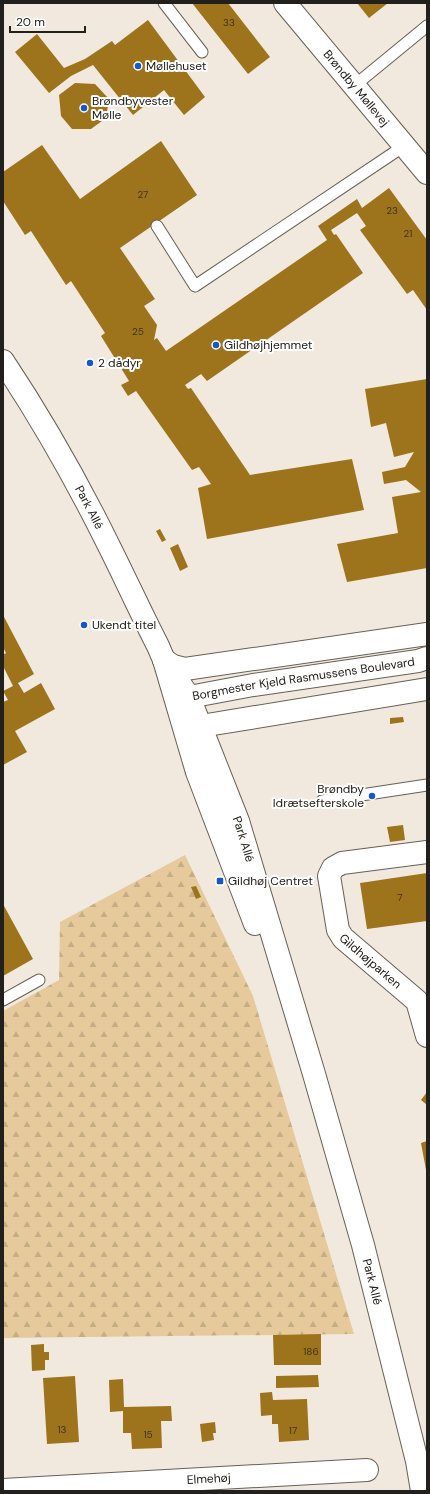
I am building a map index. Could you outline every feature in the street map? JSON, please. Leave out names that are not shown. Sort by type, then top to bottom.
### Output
[{"type":"street","name":"Brøndby Møllevej","points":[[285,3],[427,173]]},
{"type":"street","name":"Park Allé","points":[[3,361],[47,430],[110,547],[164,660],[190,697],[238,821],[314,1074],[363,1245],[417,1461],[422,1491]]},
{"type":"street","points":[[164,660],[173,666],[185,669],[427,634]]},
{"type":"street","name":"Borgmester Kjeld Rasmussens Boulevard","points":[[201,726],[180,717],[190,697],[253,685],[418,661],[427,658]]},
{"type":"street","name":"Park Allé","points":[[164,660],[197,772],[314,1074]]},
{"type":"street","points":[[201,726],[427,689]]},
{"type":"street","name":"Gildhøjparken","points":[[427,852],[342,864],[333,868],[329,876],[338,930],[343,938],[422,1000],[427,1036]]},
{"type":"street","name":"Elmehøj","points":[[3,1490],[367,1470]]},
{"type":"lane","points":[[164,3],[202,52]]},
{"type":"lane","points":[[354,86],[427,26]]},
{"type":"lane","points":[[157,226],[194,286],[404,146]]},
{"type":"lane","points":[[322,801],[427,785]]},
{"type":"lane","points":[[3,1000],[39,980]]},
{"type":"green space","points":[[185,855],[253,996],[354,1334],[3,1338],[3,1011],[59,980],[60,922]]},
{"type":"building","points":[[192,3],[228,3],[270,57],[248,74]]},
{"type":"building","points":[[357,3],[388,3],[369,18]]},
{"type":"building","name":"Møllehuset","points":[[148,20],[205,97],[184,115],[164,90],[133,115],[93,65],[71,76],[49,93],[15,52],[37,34],[64,68],[85,59],[112,41],[115,45]]},
{"type":"building","name":"Brøndbyvester Mølle","points":[[75,83],[95,84],[109,99],[106,118],[91,129],[72,129],[61,116],[59,95]]},
{"type":"building","name":"Gildhøjhjemmet","points":[[161,141],[197,195],[120,248],[155,299],[144,306],[157,325],[154,340],[157,338],[166,351],[327,240],[318,226],[357,199],[362,208],[389,188],[427,240],[427,310],[413,290],[407,294],[360,230],[366,226],[357,213],[331,230],[334,235],[336,234],[363,273],[207,381],[201,374],[185,385],[188,389],[191,388],[250,475],[352,459],[364,510],[207,539],[198,488],[211,484],[199,467],[192,470],[136,391],[128,396],[121,385],[129,381],[101,336],[105,333],[71,281],[66,285],[31,231],[25,235],[3,201],[3,172],[42,145],[80,199]]},
{"type":"building","points":[[427,379],[427,568],[347,582],[337,544],[398,533],[392,497],[421,492],[406,480],[384,484],[382,472],[405,467],[414,452],[394,457],[386,423],[371,427],[365,389]]},
{"type":"building","points":[[160,529],[166,540],[162,542],[156,531]]},
{"type":"building","points":[[178,544],[188,567],[180,571],[170,548]]},
{"type":"building","points":[[3,615],[34,674],[18,683],[24,693],[41,683],[55,709],[15,731],[27,752],[3,765],[3,702],[8,700],[3,691],[13,686],[3,666],[3,655],[6,653],[3,647]]},
{"type":"building","points":[[403,717],[404,722],[390,724],[390,718]]},
{"type":"building","points":[[403,825],[405,840],[390,842],[387,827]]},
{"type":"building","points":[[427,873],[427,921],[367,929],[360,883]]},
{"type":"building","points":[[196,886],[201,897],[196,899],[191,887]]},
{"type":"building","points":[[3,904],[33,959],[3,976]]},
{"type":"building","points":[[427,1092],[427,1105],[421,1100]]},
{"type":"building","points":[[427,1141],[427,1169],[426,1170],[421,1143]]},
{"type":"building","points":[[321,1334],[321,1365],[274,1365],[273,1335]]},
{"type":"building","points":[[44,1344],[44,1352],[49,1352],[49,1360],[45,1360],[45,1370],[32,1371],[31,1345]]},
{"type":"building","points":[[318,1375],[319,1387],[276,1388],[276,1376]]},
{"type":"building","points":[[75,1376],[79,1442],[47,1444],[43,1378]]},
{"type":"building","points":[[123,1379],[124,1407],[171,1406],[172,1421],[161,1421],[162,1448],[132,1449],[131,1433],[123,1433],[123,1411],[110,1412],[109,1380]]},
{"type":"building","points":[[272,1392],[273,1400],[307,1399],[309,1440],[279,1442],[278,1424],[272,1424],[272,1415],[261,1416],[260,1393]]},
{"type":"building","points":[[215,1422],[216,1433],[213,1433],[214,1440],[202,1442],[200,1424]]},
{"type":"place","name":"Møllehuset","points":[[138,66]]},
{"type":"place","name":"Brøndbyvester Mølle","points":[[84,108]]},
{"type":"place","name":"Gildhøjhjemmet","points":[[216,345]]},
{"type":"place","name":"2 dådyr","points":[[90,363]]},
{"type":"place","name":"Ukendt titel","points":[[84,625]]},
{"type":"place","name":"Brøndby Idrætsefterskole","points":[[372,796]]},
{"type":"place","name":"Gildhøj Centret","points":[[220,881]]}]
